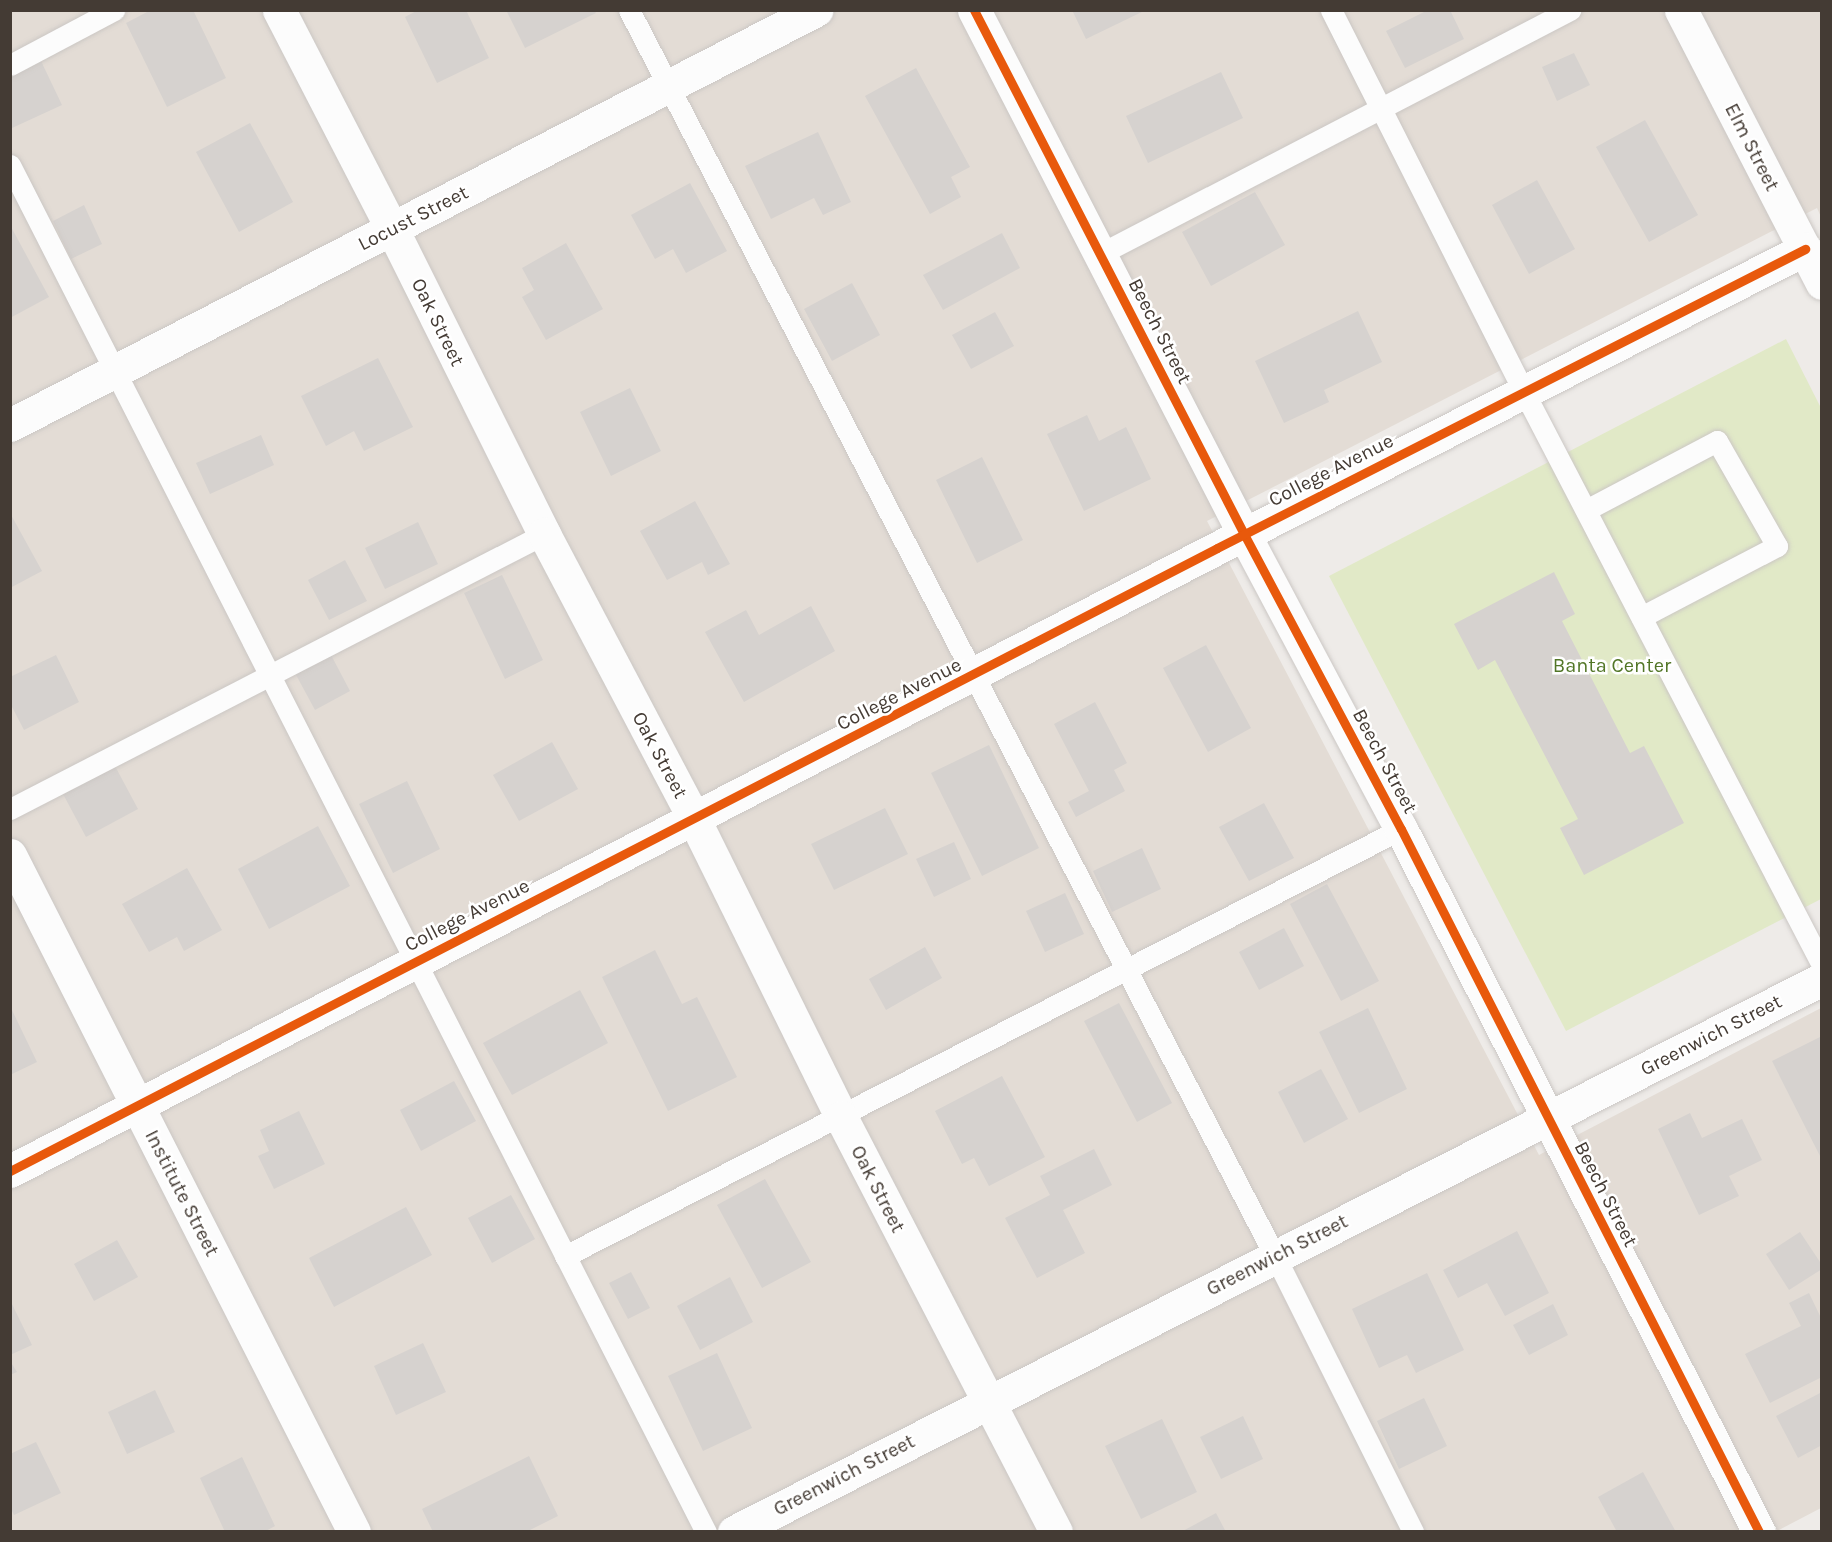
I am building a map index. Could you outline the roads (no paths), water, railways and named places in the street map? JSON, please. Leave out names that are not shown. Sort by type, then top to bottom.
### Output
[{"type":"street","name":"Oak Street","points":[[279,10],[392,229],[543,534],[694,819],[841,1117],[1056,1532]]},
{"type":"street","name":"Locust Street","points":[[10,425],[816,10]]},
{"type":"street","name":"Beech Street","points":[[974,10],[1244,534],[1401,830],[1546,1119],[1759,1532]]},
{"type":"street","name":"Elm Street","points":[[1681,10],[1821,283]]},
{"type":"street","name":"College Avenue","points":[[10,1171],[973,676],[1244,534],[1805,249]]},
{"type":"street","name":"Institute Street","points":[[10,855],[354,1532]]},
{"type":"street","name":"Greenwich Street","points":[[734,1532],[1821,979]]},
{"type":"lane","points":[[10,65],[114,10]]},
{"type":"lane","points":[[629,10],[1275,1256],[1413,1532]]},
{"type":"lane","points":[[1331,10],[1524,392],[1821,965]]},
{"type":"lane","points":[[1100,254],[1570,10]]},
{"type":"lane","points":[[10,165],[706,1532]]},
{"type":"lane","points":[[1586,510],[1718,441],[1777,546],[1641,617]]},
{"type":"lane","points":[[10,809],[543,534]]},
{"type":"lane","points":[[565,1257],[1401,830]]},
{"type":"park label","name":"Banta Center","points":[[1612,665]]}]
